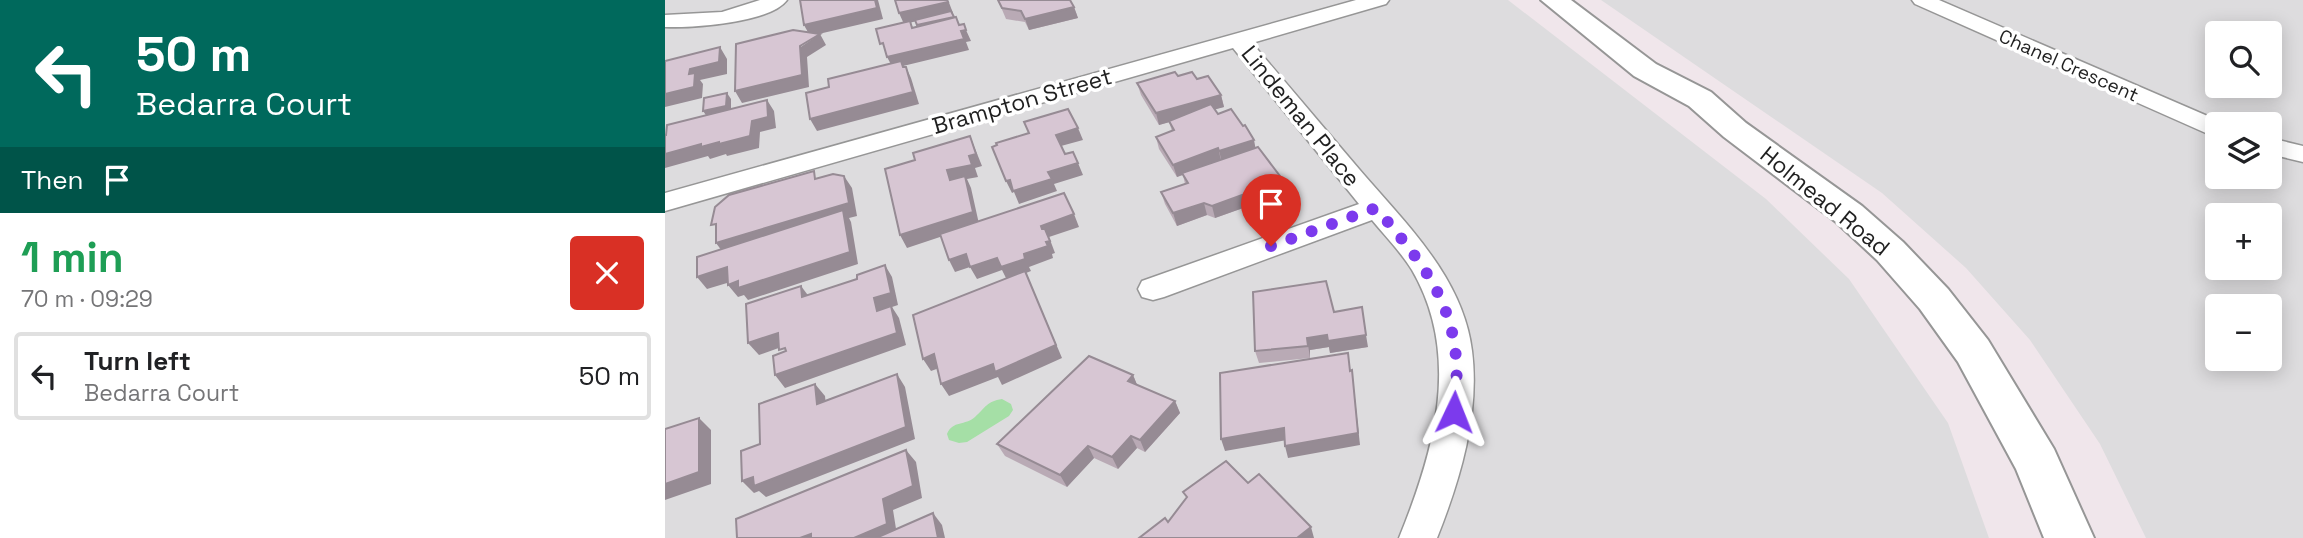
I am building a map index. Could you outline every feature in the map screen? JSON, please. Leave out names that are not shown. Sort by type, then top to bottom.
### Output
[{"type":"street","points":[[729,15],[759,0]]},
{"type":"street","points":[[665,20],[699,23],[749,12],[777,0]]},
{"type":"street","name":"Brampton Street","points":[[665,202],[1379,0]]},
{"type":"street","name":"Holmead Road","points":[[1555,0],[1645,70],[1682,87],[1700,99],[1735,130],[1849,214],[1890,251],[1934,299],[1973,351],[2037,463],[2069,538]]},
{"type":"street","name":"Chanel Crescent","points":[[1922,0],[2205,124]]},
{"type":"street","name":"Lindeman Place","points":[[1238,40],[1422,262],[1451,327],[1456,359],[1454,412],[1433,497],[1418,538]]},
{"type":"street","points":[[2282,149],[2303,154]]},
{"type":"street","points":[[1153,289],[1376,208]]},
{"type":"shaded area","points":[[665,0],[1508,0],[1766,199],[1849,279],[1948,423],[1989,538],[665,538]]},
{"type":"shaded area","points":[[1601,0],[2303,0],[2303,538],[2146,538],[2100,444],[2030,340],[1966,268],[1882,193]]},
{"type":"shaded area","points":[[1002,399],[1011,404],[1013,410],[1009,416],[967,442],[949,440],[947,434],[953,427],[971,420],[990,403]]},
{"type":"building","points":[[800,0],[875,0],[877,8],[804,25]]},
{"type":"building","points":[[895,0],[947,0],[948,2],[899,13]]},
{"type":"building","points":[[998,0],[1070,0],[1074,7],[1025,19],[1021,11],[1002,8]]},
{"type":"building","points":[[951,11],[954,17],[917,25],[915,20]]},
{"type":"building","points":[[956,17],[959,25],[964,24],[966,30],[961,31],[964,39],[887,57],[876,29],[910,21],[912,28]]},
{"type":"building","points":[[793,30],[820,34],[800,46],[802,75],[735,91],[736,44]]},
{"type":"building","points":[[720,47],[719,62],[690,69],[689,74],[695,73],[694,87],[665,94],[665,61]]},
{"type":"building","points":[[901,61],[903,67],[906,67],[913,92],[810,119],[806,93],[829,87],[828,79]]},
{"type":"building","points":[[1175,72],[1178,76],[1192,72],[1197,79],[1208,76],[1221,95],[1156,113],[1137,83]]},
{"type":"building","points":[[727,93],[726,106],[703,111],[704,98]]},
{"type":"building","points":[[767,100],[768,117],[752,121],[750,136],[701,147],[701,144],[665,154],[667,125]]},
{"type":"building","points":[[1211,104],[1218,114],[1231,109],[1254,140],[1219,151],[1218,148],[1173,165],[1156,137],[1174,130],[1169,121]]},
{"type":"building","points":[[1068,109],[1078,128],[1056,135],[1065,154],[1073,152],[1078,163],[1048,172],[1052,179],[1013,191],[992,147],[997,145],[996,143],[1029,133],[1024,122]]},
{"type":"building","points":[[970,136],[976,154],[969,156],[972,165],[947,170],[950,180],[965,176],[973,212],[900,235],[885,169],[915,160],[913,153]]},
{"type":"building","points":[[1258,147],[1283,180],[1212,206],[1204,203],[1173,213],[1161,192],[1188,183],[1182,173]]},
{"type":"building","points":[[814,171],[815,179],[833,174],[844,176],[849,203],[716,243],[716,224],[711,225],[715,207],[729,195]]},
{"type":"building","points":[[1064,193],[1074,214],[1041,226],[1050,241],[1046,242],[1048,246],[1024,254],[1025,259],[1001,267],[997,258],[970,267],[966,254],[949,260],[940,234]]},
{"type":"building","points":[[843,210],[850,252],[738,288],[738,281],[728,285],[727,267],[697,277],[697,257]]},
{"type":"building","points":[[885,265],[891,293],[874,298],[877,311],[891,306],[897,333],[775,375],[773,356],[786,351],[785,348],[779,350],[778,333],[748,343],[746,304],[801,286],[802,297],[857,279],[857,275]]},
{"type":"building","points":[[1025,271],[1056,345],[995,372],[993,364],[941,384],[934,354],[923,359],[913,315]]},
{"type":"building","points":[[1326,281],[1334,312],[1362,307],[1366,335],[1328,341],[1327,335],[1307,338],[1308,346],[1255,351],[1253,292]]},
{"type":"building","points":[[1348,353],[1358,433],[1285,446],[1284,428],[1221,439],[1220,373]]},
{"type":"building","points":[[1089,356],[1133,375],[1128,381],[1175,401],[1140,440],[1131,436],[1112,457],[1088,446],[1060,475],[997,444]]},
{"type":"building","points":[[897,374],[906,427],[754,486],[753,477],[742,481],[741,451],[760,444],[759,404],[815,384],[817,404]]},
{"type":"building","points":[[699,418],[699,472],[665,484],[665,429]]},
{"type":"building","points":[[906,450],[913,486],[883,499],[887,524],[854,538],[811,538],[811,534],[800,538],[737,538],[736,519]]},
{"type":"building","points":[[1226,461],[1248,483],[1259,474],[1311,527],[1297,538],[1139,538],[1165,518],[1168,522],[1187,497],[1183,492]]},
{"type":"building","points":[[933,513],[938,538],[876,538]]},
{"type":"route","points":[[1271,246],[1376,208],[1422,262],[1445,309],[1456,359],[1454,412]]}]
